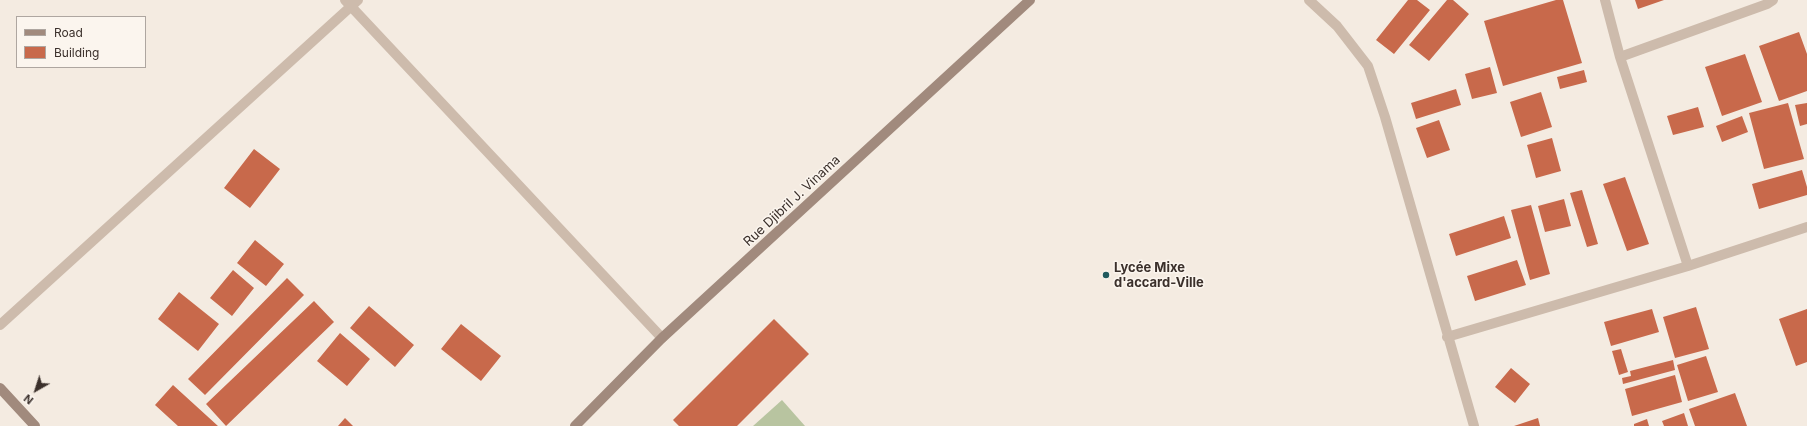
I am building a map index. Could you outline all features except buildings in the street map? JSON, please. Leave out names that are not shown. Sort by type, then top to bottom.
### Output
[{"type":"street","points":[[1310,0],[1337,26],[1368,66],[1385,117],[1447,337],[1474,426]]},
{"type":"street","points":[[1605,0],[1620,56],[1688,266]]},
{"type":"street","points":[[1620,56],[1767,4],[1773,0]]},
{"type":"street","points":[[0,325],[352,2],[662,338]]},
{"type":"street","name":"Rue Djibril J. Vinama","points":[[575,426],[662,338],[1026,2]]},
{"type":"street","points":[[1447,337],[1688,266],[1807,227]]},
{"type":"street","points":[[0,388],[35,426]]},
{"type":"green space","points":[[782,400],[805,426],[753,426]]},
{"type":"place","name":"Lycée Mixe d'accard-Ville","points":[[1106,275]]}]
